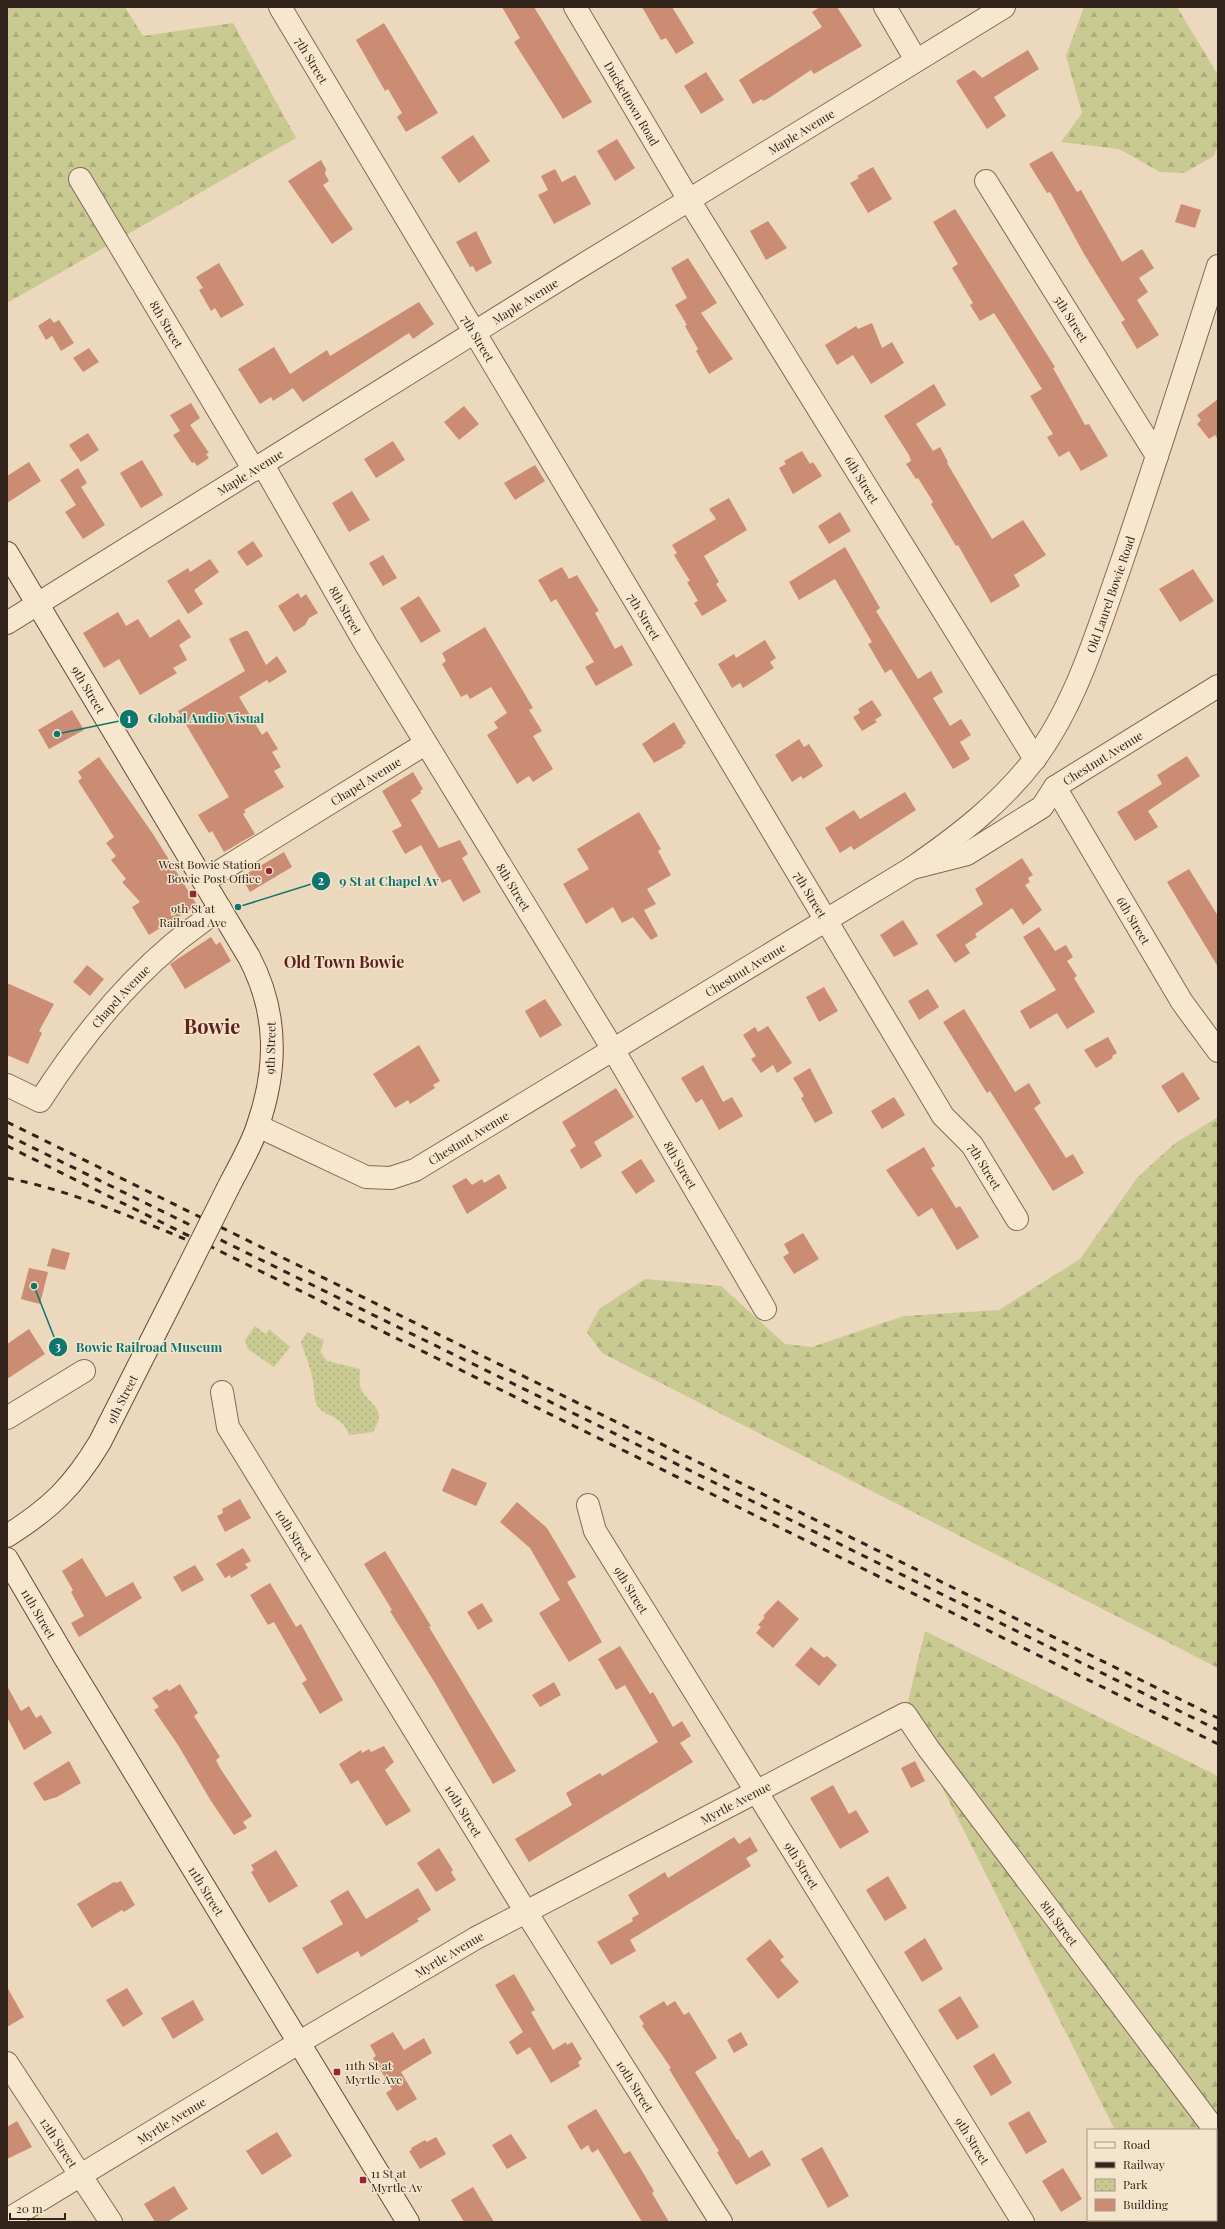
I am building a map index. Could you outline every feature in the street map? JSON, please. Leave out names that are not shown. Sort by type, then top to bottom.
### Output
[{"type":"street","name":"7th Street","points":[[280,7],[825,921],[943,1116],[972,1145],[1017,1219]]},
{"type":"street","name":"Duckettown Road","points":[[575,7],[689,200]]},
{"type":"street","points":[[885,7],[916,60]]},
{"type":"street","name":"Maple Avenue","points":[[7,623],[39,605],[689,200],[1004,7]]},
{"type":"street","name":"8th Street","points":[[80,179],[172,336],[259,467],[425,744],[614,1051],[766,1309]]},
{"type":"street","name":"5th Street","points":[[986,181],[1157,456]]},
{"type":"street","name":"6th Street","points":[[689,200],[1034,759]]},
{"type":"street","name":"Old Laurel Bowie Road","points":[[912,868],[981,817],[1010,788],[1034,759],[1067,703],[1092,647],[1157,456],[1218,266]]},
{"type":"street","name":"9th Street","points":[[7,553],[260,977],[271,1019],[273,1042],[270,1082],[258,1126],[100,1442],[86,1466],[72,1485],[50,1506],[7,1536]]},
{"type":"street","name":"Chestnut Avenue","points":[[258,1126],[366,1177],[391,1178],[404,1175],[428,1164],[912,868],[967,854],[1042,807],[1055,787],[1218,686]]},
{"type":"street","name":"Chapel Avenue","points":[[204,881],[425,744]]},
{"type":"street","name":"6th Street","points":[[1055,787],[1182,1002],[1218,1051]]},
{"type":"street","name":"Chapel Avenue","points":[[7,1085],[40,1101],[72,1054],[123,994],[171,946],[220,908]]},
{"type":"street","points":[[7,1418],[84,1371]]},
{"type":"street","name":"10th Street","points":[[222,1392],[228,1427],[526,1912],[722,2222]]},
{"type":"street","name":"9th Street","points":[[588,1505],[595,1531],[1023,2222]]},
{"type":"street","name":"11th Street","points":[[7,1559],[65,1658],[300,2042],[408,2222]]},
{"type":"street","name":"8th Street","points":[[905,1714],[928,1748],[1214,2129]]},
{"type":"street","name":"Myrtle Avenue","points":[[7,2220],[300,2042],[476,1938],[905,1714]]},
{"type":"street","name":"12th Street","points":[[7,2063],[111,2222]]},
{"type":"green space","points":[[7,7],[125,7],[143,36],[233,23],[296,138],[7,303]]},
{"type":"green space","points":[[1084,7],[1177,7],[1218,75],[1218,145],[1214,156],[1184,173],[1160,172],[1119,149],[1061,142],[1082,113],[1066,56]]},
{"type":"green space","points":[[1218,1117],[1218,1668],[602,1353],[587,1332],[599,1309],[645,1279],[721,1286],[785,1344],[812,1347],[904,1316],[999,1310],[1080,1259],[1137,1178],[1174,1144]]},
{"type":"green space","points":[[255,1326],[266,1334],[269,1329],[290,1347],[274,1367],[248,1349],[245,1340]]},
{"type":"green space","points":[[307,1332],[324,1340],[320,1352],[327,1361],[360,1369],[360,1383],[362,1391],[379,1413],[379,1418],[373,1432],[349,1435],[342,1423],[324,1412],[317,1405],[311,1371],[301,1342]]},
{"type":"green space","points":[[925,1631],[1218,1776],[1218,2222],[1162,2221],[1217,2221],[1217,2129],[1114,2129],[905,1714]]},
{"type":"building","points":[[502,7],[534,7],[592,102],[563,119],[514,42],[520,38]]},
{"type":"building","points":[[642,7],[672,7],[694,43],[676,54],[666,38],[661,40]]},
{"type":"building","points":[[820,7],[837,7],[862,46],[814,74],[811,70],[769,98],[763,101],[762,99],[753,104],[739,80],[822,27],[812,12]]},
{"type":"building","points":[[384,23],[438,113],[406,132],[397,117],[402,113],[388,89],[385,91],[356,40]]},
{"type":"building","points":[[1028,50],[1039,69],[994,97],[1006,116],[987,129],[956,81],[974,70],[982,78]]},
{"type":"building","points":[[706,72],[724,100],[701,114],[684,86]]},
{"type":"building","points":[[473,135],[490,161],[459,183],[441,157]]},
{"type":"building","points":[[617,139],[635,168],[615,181],[597,151]]},
{"type":"building","points":[[1052,151],[1077,192],[1081,190],[1122,262],[1142,249],[1154,268],[1139,278],[1148,292],[1137,300],[1159,335],[1137,349],[1121,322],[1125,320],[1084,254],[1050,192],[1047,193],[1029,164]]},
{"type":"building","points":[[321,160],[326,169],[325,174],[329,181],[323,185],[353,229],[332,244],[288,181]]},
{"type":"building","points":[[873,167],[892,199],[868,213],[850,183],[859,178],[857,176]]},
{"type":"building","points":[[555,169],[562,182],[575,175],[591,204],[554,224],[538,195],[548,190],[541,176]]},
{"type":"building","points":[[1181,204],[1201,210],[1195,228],[1175,222]]},
{"type":"building","points":[[955,209],[1055,367],[1053,368],[1085,425],[1089,424],[1108,456],[1081,471],[1069,451],[1059,457],[1047,437],[1053,434],[1030,396],[1042,389],[1005,330],[994,313],[980,321],[970,305],[973,303],[952,268],[958,264],[933,222]]},
{"type":"building","points":[[768,221],[787,248],[766,260],[750,231]]},
{"type":"building","points":[[476,231],[492,263],[476,272],[473,266],[470,267],[456,242]]},
{"type":"building","points":[[688,258],[717,303],[701,313],[733,359],[709,374],[696,351],[698,349],[685,326],[687,325],[675,305],[687,298],[671,268]]},
{"type":"building","points":[[219,263],[244,305],[221,318],[215,308],[211,311],[199,290],[203,288],[196,277]]},
{"type":"building","points":[[419,302],[434,324],[413,339],[409,333],[303,402],[293,388],[273,401],[271,397],[260,404],[238,369],[274,347],[290,374],[327,350],[330,356]]},
{"type":"building","points":[[50,318],[54,323],[59,320],[74,343],[61,351],[52,336],[46,340],[38,326]]},
{"type":"building","points":[[872,323],[882,348],[892,342],[904,363],[871,384],[853,355],[837,365],[825,345],[856,326],[858,329]]},
{"type":"building","points":[[89,348],[99,362],[83,372],[73,358]]},
{"type":"building","points":[[934,384],[946,405],[916,424],[933,451],[940,447],[948,462],[947,463],[992,539],[1023,520],[1046,555],[1014,575],[1020,586],[991,603],[958,545],[956,546],[931,504],[933,502],[918,478],[916,479],[906,464],[911,461],[909,455],[884,416]]},
{"type":"building","points":[[1218,399],[1218,439],[1215,435],[1209,439],[1197,424],[1201,420],[1197,415]]},
{"type":"building","points":[[191,403],[200,418],[190,425],[209,453],[206,454],[209,458],[197,466],[194,462],[192,463],[173,435],[180,431],[170,415]]},
{"type":"building","points":[[464,406],[479,424],[459,440],[444,422]]},
{"type":"building","points":[[88,433],[99,450],[81,462],[69,445]]},
{"type":"building","points":[[393,441],[405,460],[376,478],[364,459]]},
{"type":"building","points":[[802,451],[810,464],[813,462],[822,476],[793,494],[779,468],[786,464],[784,461]]},
{"type":"building","points":[[142,460],[163,495],[141,508],[120,473]]},
{"type":"building","points":[[29,462],[41,481],[7,503],[7,476]]},
{"type":"building","points":[[535,465],[545,481],[515,500],[504,483]]},
{"type":"building","points":[[78,468],[87,483],[81,487],[105,525],[83,539],[65,512],[76,505],[60,480]]},
{"type":"building","points":[[352,491],[370,520],[349,532],[332,503]]},
{"type":"building","points":[[729,498],[747,530],[704,556],[719,582],[716,584],[727,601],[702,616],[694,603],[698,601],[687,582],[690,581],[674,555],[677,553],[672,545],[716,519],[709,509]]},
{"type":"building","points":[[840,512],[851,531],[829,544],[818,526]]},
{"type":"building","points":[[253,541],[263,556],[247,566],[237,552]]},
{"type":"building","points":[[845,547],[880,608],[876,611],[918,679],[931,671],[943,692],[933,698],[950,726],[961,719],[971,735],[960,742],[970,759],[953,769],[891,669],[885,673],[868,644],[872,642],[835,579],[799,600],[789,582]]},
{"type":"building","points":[[383,555],[397,578],[383,586],[369,563]]},
{"type":"building","points":[[210,559],[219,572],[194,590],[203,604],[188,614],[167,581],[188,568],[190,572]]},
{"type":"building","points":[[562,567],[569,579],[577,575],[599,611],[595,613],[615,649],[622,645],[633,665],[596,686],[585,667],[594,662],[556,599],[551,602],[538,580]]},
{"type":"building","points":[[1193,569],[1214,601],[1180,622],[1159,589]]},
{"type":"building","points":[[298,593],[301,598],[306,594],[318,613],[309,618],[305,625],[294,632],[278,606]]},
{"type":"building","points":[[419,596],[441,631],[421,643],[400,608]]},
{"type":"building","points":[[118,612],[126,626],[138,619],[150,638],[179,619],[191,637],[179,645],[187,660],[173,668],[177,673],[140,695],[119,659],[104,668],[83,633]]},
{"type":"building","points":[[485,627],[533,708],[529,710],[542,731],[533,736],[553,769],[533,782],[529,776],[517,784],[487,735],[498,728],[494,722],[507,713],[491,687],[470,699],[467,694],[461,697],[442,664],[446,661],[442,653]]},
{"type":"building","points":[[248,631],[266,665],[277,656],[287,672],[269,683],[267,680],[239,697],[262,735],[267,731],[278,749],[272,752],[281,767],[274,771],[284,787],[244,810],[246,812],[243,814],[255,834],[224,852],[212,831],[209,833],[198,815],[229,797],[178,711],[245,671],[229,639]]},
{"type":"building","points":[[765,640],[776,658],[770,662],[774,668],[743,688],[740,683],[732,688],[718,664],[734,654],[736,658]]},
{"type":"building","points":[[872,700],[882,715],[875,720],[877,722],[862,731],[853,717],[860,713],[858,709]]},
{"type":"building","points":[[72,710],[84,730],[49,749],[38,730]]},
{"type":"building","points":[[674,722],[686,743],[682,746],[683,747],[654,763],[642,744]]},
{"type":"building","points":[[799,739],[804,747],[809,744],[823,766],[803,779],[801,776],[792,782],[775,755]]},
{"type":"building","points":[[1187,756],[1200,776],[1148,811],[1158,827],[1135,841],[1117,812],[1162,784],[1157,775]]},
{"type":"building","points":[[99,757],[153,834],[197,905],[149,935],[132,907],[140,902],[122,882],[126,879],[111,860],[116,856],[106,843],[114,837],[78,781],[82,778],[78,772]]},
{"type":"building","points":[[413,772],[423,789],[420,791],[421,793],[411,800],[439,848],[460,840],[468,854],[462,858],[481,892],[463,902],[450,879],[442,883],[421,845],[405,854],[392,831],[402,826],[382,791]]},
{"type":"building","points":[[905,792],[916,810],[854,850],[851,846],[840,853],[825,828],[854,810],[860,819]]},
{"type":"building","points":[[639,812],[661,849],[658,851],[671,875],[647,889],[656,904],[644,910],[658,936],[651,940],[633,917],[622,923],[613,907],[586,924],[563,884],[589,869],[577,849]]},
{"type":"building","points":[[284,852],[292,867],[250,892],[241,877]]},
{"type":"building","points":[[1022,858],[1033,875],[1028,878],[1030,882],[1025,885],[1042,910],[1023,925],[1012,908],[975,934],[977,937],[965,945],[970,953],[955,963],[936,935],[983,904],[975,889]]},
{"type":"building","points":[[1189,869],[1218,916],[1218,967],[1167,882]]},
{"type":"building","points":[[903,920],[918,944],[894,957],[880,935]]},
{"type":"building","points":[[1039,927],[1055,951],[1066,945],[1073,957],[1067,961],[1077,976],[1074,978],[1095,1012],[1067,1029],[1057,1013],[1030,1029],[1020,1011],[1056,990],[1023,937]]},
{"type":"building","points":[[211,937],[216,945],[220,942],[231,961],[185,989],[170,964]]},
{"type":"building","points":[[87,965],[104,979],[90,996],[73,982]]},
{"type":"building","points":[[7,983],[54,1004],[39,1031],[42,1033],[28,1064],[7,1055]]},
{"type":"building","points":[[824,987],[838,1011],[819,1022],[806,997]]},
{"type":"building","points":[[928,989],[939,1007],[919,1020],[908,1001]]},
{"type":"building","points":[[545,999],[562,1025],[540,1038],[525,1011]]},
{"type":"building","points":[[964,1009],[1015,1092],[1029,1083],[1041,1103],[1034,1108],[1066,1158],[1073,1154],[1084,1173],[1053,1191],[990,1091],[987,1093],[943,1022]]},
{"type":"building","points":[[768,1026],[792,1063],[777,1073],[773,1065],[761,1073],[751,1059],[756,1056],[743,1035],[755,1027],[758,1032]]},
{"type":"building","points":[[1108,1037],[1117,1053],[1112,1056],[1113,1058],[1096,1068],[1084,1050]]},
{"type":"building","points":[[419,1045],[440,1081],[433,1085],[435,1088],[410,1104],[408,1100],[395,1108],[373,1074]]},
{"type":"building","points":[[703,1065],[723,1102],[732,1097],[743,1116],[719,1130],[702,1099],[696,1103],[681,1078]]},
{"type":"building","points":[[810,1068],[833,1113],[815,1123],[801,1098],[804,1096],[793,1078]]},
{"type":"building","points":[[1183,1072],[1200,1099],[1178,1113],[1161,1086]]},
{"type":"building","points":[[616,1088],[634,1117],[594,1142],[602,1156],[581,1169],[570,1150],[576,1146],[562,1122]]},
{"type":"building","points":[[894,1097],[905,1115],[882,1129],[871,1111]]},
{"type":"building","points":[[924,1147],[935,1166],[931,1168],[956,1208],[960,1206],[979,1237],[957,1250],[932,1208],[918,1217],[886,1170]]},
{"type":"building","points":[[641,1159],[655,1181],[636,1194],[621,1172]]},
{"type":"building","points":[[499,1174],[507,1188],[467,1214],[452,1186],[466,1178],[472,1185],[482,1179],[484,1183]]},
{"type":"building","points":[[803,1233],[819,1259],[794,1274],[783,1257],[789,1253],[784,1244]]},
{"type":"building","points":[[52,1248],[70,1253],[65,1270],[47,1266]]},
{"type":"building","points":[[29,1268],[48,1272],[40,1304],[21,1299]]},
{"type":"building","points":[[29,1329],[45,1354],[7,1379],[7,1344]]},
{"type":"building","points":[[452,1468],[487,1483],[476,1506],[442,1491]]},
{"type":"building","points":[[240,1499],[251,1518],[225,1532],[217,1516],[223,1513],[222,1509]]},
{"type":"building","points":[[517,1502],[547,1528],[576,1577],[567,1582],[602,1642],[569,1662],[539,1613],[560,1600],[530,1548],[500,1522]]},
{"type":"building","points":[[243,1548],[251,1561],[245,1564],[248,1568],[231,1578],[230,1575],[225,1578],[216,1564]]},
{"type":"building","points":[[385,1551],[516,1771],[493,1784],[435,1683],[390,1611],[392,1610],[364,1564]]},
{"type":"building","points":[[82,1558],[106,1597],[133,1582],[142,1598],[79,1637],[71,1623],[84,1616],[71,1592],[73,1590],[62,1571]]},
{"type":"building","points":[[195,1565],[204,1580],[182,1592],[173,1577]]},
{"type":"building","points":[[270,1583],[296,1627],[301,1624],[343,1700],[320,1714],[302,1683],[307,1680],[274,1622],[268,1625],[250,1595]]},
{"type":"building","points":[[778,1600],[799,1619],[773,1648],[756,1633],[761,1627],[758,1625],[765,1617],[763,1616]]},
{"type":"building","points":[[482,1603],[493,1621],[478,1630],[467,1612]]},
{"type":"building","points":[[620,1646],[650,1694],[653,1692],[673,1727],[682,1721],[691,1736],[680,1743],[693,1762],[529,1862],[515,1839],[572,1805],[566,1793],[600,1773],[602,1776],[658,1742],[625,1685],[616,1690],[598,1659]]},
{"type":"building","points":[[811,1647],[824,1658],[827,1656],[837,1665],[819,1686],[795,1665]]},
{"type":"building","points":[[554,1682],[561,1695],[540,1707],[532,1695]]},
{"type":"building","points":[[180,1684],[198,1713],[194,1716],[220,1757],[216,1760],[220,1768],[252,1816],[243,1822],[247,1828],[234,1835],[211,1801],[178,1745],[154,1710],[159,1707],[152,1698],[167,1689],[169,1691]]},
{"type":"building","points":[[7,1686],[21,1711],[29,1706],[36,1718],[41,1715],[52,1733],[24,1750],[7,1717]]},
{"type":"building","points":[[384,1746],[394,1762],[385,1770],[411,1811],[386,1826],[358,1780],[351,1784],[339,1764],[361,1750],[362,1753],[369,1749],[371,1752]]},
{"type":"building","points":[[69,1761],[81,1783],[57,1797],[44,1801],[33,1783]]},
{"type":"building","points":[[915,1761],[925,1781],[911,1788],[901,1768]]},
{"type":"building","points":[[833,1785],[849,1814],[856,1810],[869,1832],[840,1849],[810,1798]]},
{"type":"building","points":[[734,1837],[739,1844],[750,1837],[758,1851],[746,1858],[751,1866],[630,1940],[636,1951],[611,1965],[597,1942],[633,1921],[632,1918],[639,1914],[628,1895],[665,1872],[668,1878]]},
{"type":"building","points":[[439,1848],[453,1870],[451,1872],[456,1880],[436,1892],[417,1863]]},
{"type":"building","points":[[276,1850],[298,1886],[269,1903],[251,1872],[254,1870],[251,1865]]},
{"type":"building","points":[[888,1876],[907,1908],[885,1921],[866,1890]]},
{"type":"building","points":[[121,1881],[135,1905],[124,1912],[122,1910],[92,1928],[77,1904],[114,1882],[116,1883]]},
{"type":"building","points":[[418,1888],[431,1910],[417,1919],[419,1921],[361,1957],[358,1951],[317,1974],[302,1948],[343,1924],[330,1901],[348,1890],[366,1919]]},
{"type":"building","points":[[925,1938],[943,1969],[922,1982],[904,1952]]},
{"type":"building","points":[[770,1939],[784,1957],[780,1960],[799,1982],[778,1999],[746,1959]]},
{"type":"building","points":[[514,1974],[535,2010],[531,2012],[553,2050],[566,2042],[567,2045],[572,2042],[582,2059],[578,2062],[580,2066],[551,2083],[530,2047],[517,2055],[509,2042],[523,2032],[495,1985]]},
{"type":"building","points":[[7,1987],[24,2017],[7,2027]]},
{"type":"building","points":[[127,1988],[143,2014],[123,2027],[106,2000]]},
{"type":"building","points":[[960,1996],[979,2027],[957,2040],[938,2010]]},
{"type":"building","points":[[193,2000],[204,2020],[173,2039],[161,2018]]},
{"type":"building","points":[[664,2001],[667,2006],[675,2001],[684,2015],[689,2012],[717,2058],[695,2072],[749,2158],[762,2150],[771,2165],[736,2185],[717,2152],[719,2151],[669,2069],[671,2068],[642,2026],[644,2024],[639,2016]]},
{"type":"building","points":[[393,2032],[404,2050],[424,2038],[432,2053],[401,2072],[417,2099],[397,2111],[386,2093],[392,2089],[373,2058],[376,2056],[370,2045]]},
{"type":"building","points":[[741,2032],[748,2045],[734,2053],[727,2040]]},
{"type":"building","points":[[994,2053],[1012,2083],[991,2096],[973,2066]]},
{"type":"building","points":[[596,2109],[624,2154],[630,2151],[654,2191],[652,2193],[669,2222],[642,2222],[598,2149],[592,2153],[588,2145],[581,2150],[567,2126]]},
{"type":"building","points":[[1029,2111],[1047,2142],[1026,2154],[1008,2123]]},
{"type":"building","points":[[17,2121],[32,2147],[7,2159],[7,2127]]},
{"type":"building","points":[[277,2132],[292,2156],[262,2175],[246,2151]]},
{"type":"building","points":[[511,2134],[527,2158],[507,2169],[492,2145]]},
{"type":"building","points":[[436,2137],[446,2154],[420,2169],[409,2151],[412,2150],[411,2148],[425,2140],[427,2142]]},
{"type":"building","points":[[822,2147],[849,2196],[828,2208],[801,2159]]},
{"type":"building","points":[[1063,2168],[1082,2199],[1061,2212],[1042,2181]]},
{"type":"building","points":[[174,2186],[188,2209],[167,2222],[155,2222],[144,2204]]},
{"type":"building","points":[[473,2187],[494,2222],[464,2222],[451,2200]]},
{"type":"railway","points":[[7,1122],[1218,1718]]},
{"type":"railway","points":[[7,1135],[1218,1730]]},
{"type":"railway","points":[[7,1146],[1218,1744]]},
{"type":"railway","points":[[7,1178],[75,1196],[185,1239]]},
{"type":"place","name":"Global Audio Visual","points":[[57,734]]},
{"type":"place","name":"West Bowie Station Bowie Post Office","points":[[269,871]]},
{"type":"place","name":"9th St at Railroad Ave","points":[[193,894]]},
{"type":"place","name":"9 St at Chapel Av","points":[[238,907]]},
{"type":"place","name":"Bowie Railroad Museum","points":[[34,1286]]},
{"type":"place","name":"11th St at Myrtle Ave","points":[[337,2072]]},
{"type":"place","name":"11 St at Myrtle Av","points":[[363,2180]]},
{"type":"district","name":"Old Town Bowie","points":[[344,961]]},
{"type":"district","name":"Bowie","points":[[212,1025]]}]
